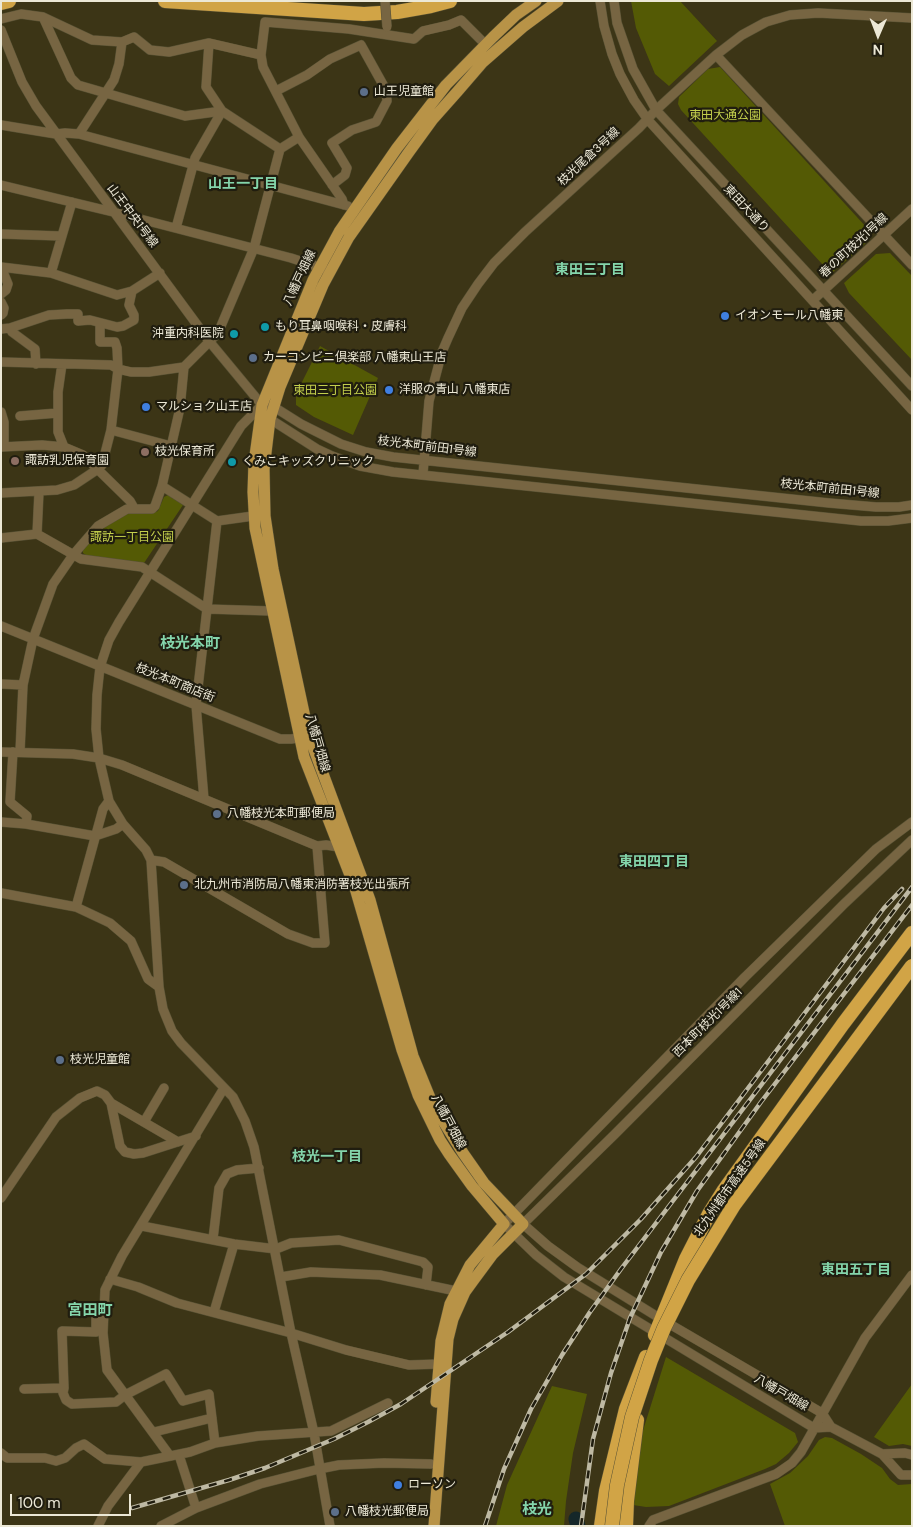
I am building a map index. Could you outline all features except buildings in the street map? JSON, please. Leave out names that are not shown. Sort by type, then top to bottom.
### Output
[{"type":"highway","points":[[1,3],[9,1]]},
{"type":"highway","points":[[165,1],[364,14],[397,12],[450,1]]},
{"type":"highway","points":[[291,1],[362,5],[408,1]]},
{"type":"highway","points":[[601,1526],[606,1491],[632,1411],[645,1388],[660,1336],[697,1262],[728,1191],[843,1024],[912,933]]},
{"type":"highway","points":[[728,1191],[912,946]]},
{"type":"highway","name":"北九州都市高速5号線","points":[[612,1526],[623,1454],[632,1417],[651,1360],[668,1320],[709,1243],[734,1205],[912,966]]},
{"type":"highway","points":[[626,1526],[632,1411]]},
{"type":"highway","name":"北九州都市高速5号線","points":[[616,1526],[618,1487],[623,1454]]},
{"type":"main road","name":"八幡戸畑線","points":[[523,1224],[473,1168],[442,1120],[427,1091],[407,1038],[381,935],[351,845],[314,754],[304,737],[272,611],[253,516],[254,463],[262,405],[286,342],[354,209],[422,114],[446,85],[516,15],[536,1]]},
{"type":"main road","name":"八幡戸畑線","points":[[354,209],[483,62],[523,27],[558,1]]},
{"type":"main road","name":"八幡戸畑線","points":[[325,268],[280,387],[270,419],[264,469],[265,516],[304,737],[304,757],[365,920],[402,1050],[418,1095],[449,1154],[472,1186],[504,1224]]},
{"type":"main road","points":[[426,1526],[438,1364],[443,1327],[456,1290],[470,1265],[504,1224]]},
{"type":"main road","points":[[434,1526],[448,1339],[453,1319],[472,1281],[493,1254],[523,1224]]},
{"type":"street","points":[[385,1],[387,27]]},
{"type":"street","name":"東田大通り","points":[[600,1],[604,26],[614,60],[634,100],[648,120],[912,410]]},
{"type":"street","name":"東田大通り","points":[[614,1],[617,23],[633,69],[656,110],[912,386]]},
{"type":"street","name":"枝光尾倉3号線","points":[[423,474],[429,401],[442,352],[462,308],[478,284],[494,264],[525,232],[716,55],[742,35],[766,22],[790,15],[818,13],[912,18]]},
{"type":"street","points":[[1,19],[21,14],[44,17],[92,40],[122,42],[134,37],[150,50],[170,52],[208,43],[262,55]]},
{"type":"street","points":[[44,17],[72,78],[78,85],[185,116],[222,112]]},
{"type":"street","points":[[354,209],[342,199],[332,186],[299,136],[263,68],[264,22],[349,29],[414,39],[423,31],[461,20],[485,44]]},
{"type":"street","points":[[332,186],[345,175],[347,168],[332,143],[352,130],[376,122],[387,101],[386,90],[362,45],[349,29]]},
{"type":"street","name":"山王中央1号線","points":[[1,30],[22,82],[36,106],[209,341],[262,405]]},
{"type":"street","points":[[79,134],[114,80],[119,64],[122,42]]},
{"type":"street","points":[[208,43],[206,87],[222,112],[280,149]]},
{"type":"street","points":[[276,91],[307,75],[330,59],[362,45]]},
{"type":"street","points":[[716,55],[912,265]]},
{"type":"street","points":[[176,228],[195,158],[222,112]]},
{"type":"street","points":[[1,125],[56,134],[79,134],[354,209]]},
{"type":"street","points":[[1,362],[111,365],[131,372],[149,372],[184,367],[218,333],[254,248],[280,149],[299,136]]},
{"type":"street","points":[[1,185],[176,228],[325,268]]},
{"type":"street","points":[[51,273],[72,202]]},
{"type":"street","name":"春の町枝光1号線","points":[[813,300],[912,209]]},
{"type":"street","points":[[1,234],[61,236]]},
{"type":"street","points":[[1,294],[6,290],[8,284],[1,267],[51,273],[117,295],[132,291],[160,273]]},
{"type":"street","points":[[6,328],[49,315],[67,314],[78,314],[78,321],[90,320],[124,326],[134,320],[134,315],[129,306],[132,291]]},
{"type":"street","points":[[1,302],[4,313],[1,315]]},
{"type":"street","points":[[1,493],[57,490],[74,485],[102,465],[111,430],[118,369],[118,348],[115,342],[100,342],[100,323]]},
{"type":"street","points":[[6,328],[34,349],[36,364]]},
{"type":"street","points":[[62,364],[58,392],[58,432],[64,447]]},
{"type":"street","points":[[26,824],[26,816],[10,802],[23,685],[33,638],[53,584],[73,555],[98,526],[127,509],[152,509],[155,506],[162,486],[180,408],[184,367]]},
{"type":"street","points":[[330,1526],[314,1433],[291,1333],[254,1147],[245,1121],[233,1098],[181,1043],[172,1031],[163,1009],[158,987],[152,860],[146,850],[123,824],[110,801],[99,758],[96,729],[100,666],[119,622],[241,426],[262,405],[270,419],[317,449],[360,466],[393,472],[861,521],[888,521],[912,518]]},
{"type":"street","name":"枝光本町前田1号線","points":[[262,405],[274,407],[301,424],[341,444],[366,452],[393,457],[876,507],[912,505]]},
{"type":"street","points":[[1,412],[4,422],[3,447],[42,445],[64,447],[83,455],[130,501],[134,508]]},
{"type":"street","points":[[20,416],[58,413]]},
{"type":"street","points":[[111,430],[171,446]]},
{"type":"street","points":[[162,486],[217,521],[253,516]]},
{"type":"street","points":[[37,534],[39,492]]},
{"type":"street","points":[[204,798],[196,705],[217,521]]},
{"type":"street","points":[[1,538],[37,534],[81,559],[142,567],[207,609],[272,611]]},
{"type":"street","name":"枝光本町商店街","points":[[1,626],[280,739],[304,737]]},
{"type":"street","points":[[1,684],[23,685]]},
{"type":"street","points":[[1,752],[73,754],[99,758],[122,765],[204,798],[317,846],[339,847]]},
{"type":"street","points":[[76,907],[103,809],[110,801]]},
{"type":"street","points":[[1,822],[26,824],[95,836],[116,829],[123,824]]},
{"type":"street","name":"西本町枝光1号線1","points":[[504,1224],[746,976],[876,849],[912,822]]},
{"type":"street","name":"西本町枝光1号線1","points":[[523,1224],[844,904],[912,840]]},
{"type":"street","points":[[152,860],[164,862],[288,934],[313,943],[325,943],[317,846]]},
{"type":"street","points":[[832,892],[844,904]]},
{"type":"street","points":[[1,893],[76,907],[110,922],[131,941],[148,979],[158,987]]},
{"type":"street","points":[[144,1122],[164,1088]]},
{"type":"street","points":[[196,1508],[174,1456],[107,1370],[103,1333],[104,1302],[105,1290],[122,1256],[142,1226],[224,1088]]},
{"type":"street","points":[[1,1198],[56,1117],[80,1098],[98,1091],[105,1095],[112,1103],[178,1142]]},
{"type":"street","points":[[112,1103],[120,1146],[125,1152],[143,1153],[196,1136]]},
{"type":"street","points":[[212,1239],[219,1188],[227,1174],[238,1170],[259,1168]]},
{"type":"street","name":"八幡戸畑線","points":[[504,1224],[536,1255],[564,1277],[814,1428],[831,1427],[822,1413],[666,1322],[570,1262],[523,1224]]},
{"type":"street","points":[[142,1226],[276,1250],[291,1243],[339,1240],[423,1262],[428,1267],[426,1285]]},
{"type":"street","points":[[214,1312],[234,1244]]},
{"type":"street","points":[[281,1277],[311,1272],[380,1275],[456,1290]]},
{"type":"street","points":[[649,1526],[653,1520],[776,1474],[792,1462],[801,1452],[865,1338],[912,1274]]},
{"type":"street","points":[[110,1279],[138,1287],[177,1303],[291,1333],[346,1350],[409,1365],[438,1364]]},
{"type":"street","points":[[104,1302],[96,1316],[96,1332],[62,1330],[63,1393],[66,1400],[72,1404],[116,1402],[125,1395],[166,1374],[183,1401],[209,1394],[215,1442]]},
{"type":"street","points":[[24,1389],[64,1388]]},
{"type":"street","points":[[1,1453],[7,1458],[45,1458],[56,1461],[65,1458],[76,1448],[84,1444],[105,1460],[141,1462],[174,1456],[215,1442],[258,1436],[331,1431],[388,1403]]},
{"type":"street","points":[[154,1432],[212,1418]]},
{"type":"street","points":[[831,1427],[882,1454],[901,1475],[912,1475]]},
{"type":"street","points":[[882,1454],[912,1454]]},
{"type":"street","points":[[98,1526],[108,1506],[141,1462]]},
{"type":"street","points":[[161,1526],[196,1508],[260,1484],[319,1469],[339,1465],[384,1463],[431,1464]]},
{"type":"green space","name":"東田大通公園","points":[[631,1],[680,1],[717,41],[669,86],[655,74],[636,28]]},
{"type":"green space","name":"東田大通公園","points":[[720,67],[867,228],[866,243],[833,272],[823,265],[681,110],[678,104],[679,97],[708,69]]},
{"type":"green space","points":[[890,253],[912,276],[912,360],[849,293],[844,283],[876,254]]},
{"type":"green space","name":"東田三丁目公園","points":[[320,346],[378,378],[353,435],[314,417],[296,405],[296,394]]},
{"type":"green space","name":"諏訪一丁目公園","points":[[168,495],[183,505],[144,563],[87,556],[83,553],[83,549],[98,531],[129,513],[153,513],[158,511],[164,497]]},
{"type":"green space","points":[[666,1357],[795,1433],[798,1442],[776,1464],[669,1506],[646,1507],[633,1505],[640,1440]]},
{"type":"green space","points":[[912,1384],[912,1446],[903,1444],[889,1446],[874,1437]]},
{"type":"green space","points":[[552,1386],[587,1394],[573,1453],[564,1526],[496,1526],[507,1485]]},
{"type":"green space","points":[[825,1437],[832,1438],[861,1454],[882,1468],[890,1479],[898,1485],[912,1484],[912,1526],[785,1526],[770,1484],[790,1473],[808,1456],[819,1440]]},
{"type":"waterway","points":[[576,1519],[578,1526]]},
{"type":"railway","points":[[485,1526],[504,1469],[531,1409],[562,1355],[590,1312],[912,887]]},
{"type":"railway","points":[[132,1508],[265,1468],[334,1439],[368,1422],[401,1404],[508,1332],[586,1274],[641,1219],[696,1157],[884,908],[902,889]]},
{"type":"railway","points":[[581,1526],[593,1439],[611,1373],[630,1318],[661,1252],[697,1191],[761,1102],[912,905]]},
{"type":"place","name":"山王児童館","points":[[364,92]]},
{"type":"place","name":"イオンモール八幡東","points":[[725,316]]},
{"type":"place","name":"もり耳鼻咽喉科・皮膚科","points":[[265,327]]},
{"type":"place","name":"沖重内科医院","points":[[234,334]]},
{"type":"place","name":"カーコンビニ倶楽部 八幡東山王店","points":[[253,358]]},
{"type":"place","name":"洋服の青山 八幡東店","points":[[389,390]]},
{"type":"place","name":"マルショク山王店","points":[[146,407]]},
{"type":"place","name":"枝光保育所","points":[[145,452]]},
{"type":"place","name":"諏訪乳児保育園","points":[[15,461]]},
{"type":"place","name":"くみこキッズクリニック","points":[[232,462]]},
{"type":"place","name":"八幡枝光本町郵便局","points":[[217,814]]},
{"type":"place","name":"北九州市消防局八幡東消防署枝光出張所","points":[[184,885]]},
{"type":"place","name":"枝光児童館","points":[[60,1060]]},
{"type":"place","name":"ローソン","points":[[398,1485]]},
{"type":"place","name":"八幡枝光郵便局","points":[[335,1512]]},
{"type":"district","name":"山王一丁目","points":[[243,184]]},
{"type":"district","name":"東田三丁目","points":[[590,270]]},
{"type":"district","name":"枝光本町","points":[[190,644]]},
{"type":"district","name":"東田四丁目","points":[[654,862]]},
{"type":"district","name":"枝光一丁目","points":[[327,1157]]},
{"type":"district","name":"東田五丁目","points":[[856,1270]]},
{"type":"district","name":"宮田町","points":[[90,1311]]},
{"type":"district","name":"枝光","points":[[537,1510]]}]
